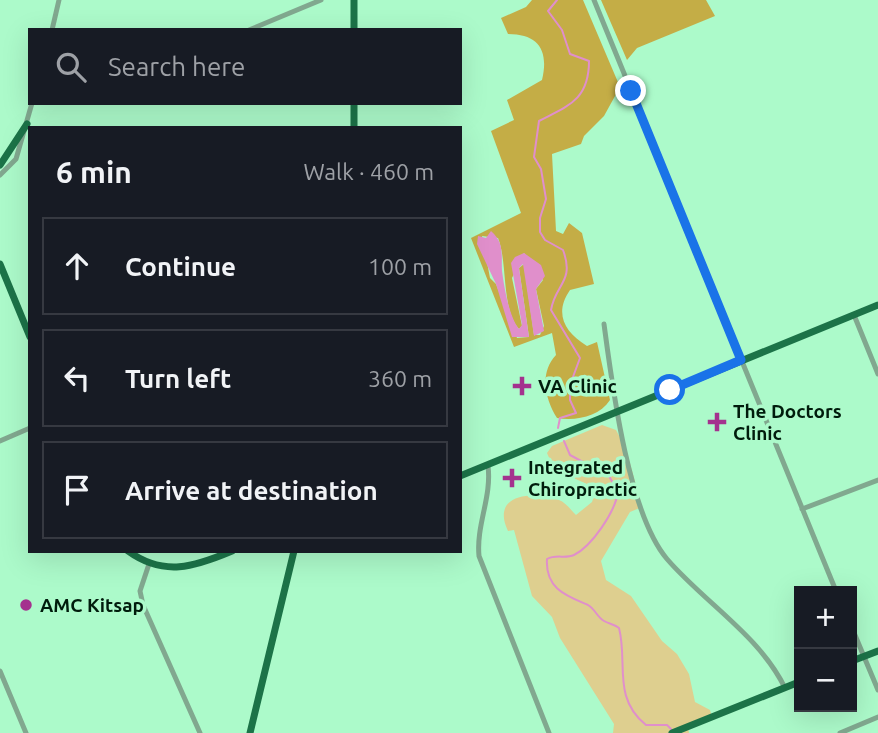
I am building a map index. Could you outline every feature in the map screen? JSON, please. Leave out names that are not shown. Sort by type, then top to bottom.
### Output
[{"type":"main road","points":[[354,0],[354,28]]},
{"type":"main road","points":[[354,105],[354,126]]},
{"type":"main road","points":[[0,165],[8,157],[27,124]]},
{"type":"main road","points":[[0,264],[28,332]]},
{"type":"main road","points":[[462,475],[878,306]]},
{"type":"main road","points":[[131,553],[149,564],[186,568],[227,553]]},
{"type":"main road","points":[[250,733],[293,553]]},
{"type":"main road","points":[[857,659],[878,651]]},
{"type":"main road","points":[[672,733],[794,684]]},
{"type":"street","points":[[52,28],[59,0]]},
{"type":"street","points":[[254,28],[321,0]]},
{"type":"street","points":[[594,0],[834,586]]},
{"type":"street","points":[[0,175],[16,159],[32,105]]},
{"type":"street","points":[[855,315],[878,374]]},
{"type":"street","points":[[604,324],[616,412],[646,520],[656,542],[683,576],[762,653],[785,688]]},
{"type":"street","points":[[0,440],[28,429]]},
{"type":"street","points":[[488,466],[490,483],[478,533],[479,556],[549,733]]},
{"type":"street","points":[[802,509],[878,480]]},
{"type":"street","points":[[149,564],[140,591],[143,605],[200,733]]},
{"type":"street","points":[[857,640],[878,690]]},
{"type":"street","points":[[0,671],[26,733]]},
{"type":"street","points":[[840,733],[878,717]]},
{"type":"shaded area","points":[[532,0],[583,0],[620,87],[604,116],[584,136],[581,144],[552,154],[556,231],[563,234],[569,223],[582,233],[594,284],[570,290],[565,298],[562,314],[567,328],[579,341],[587,346],[597,342],[610,400],[593,414],[572,419],[557,418],[549,403],[547,370],[556,355],[552,333],[514,347],[471,238],[521,213],[491,131],[514,120],[507,100],[542,80],[544,61],[539,46],[527,37],[508,34],[501,18],[526,7]],"holes":[[[482,236],[498,238],[507,298],[513,320],[519,329],[522,326],[512,278],[524,253],[543,280],[536,289],[544,326],[540,335],[534,335],[524,264],[519,268],[529,337],[517,338],[496,284],[490,278]]]},
{"type":"shaded area","points":[[601,0],[706,0],[715,16],[637,48],[627,60]]},
{"type":"shaded area","points":[[491,231],[500,245],[506,293],[512,317],[519,329],[522,325],[511,263],[515,257],[524,253],[541,265],[545,276],[536,289],[544,331],[534,336],[523,264],[519,268],[529,337],[512,337],[496,284],[477,244],[478,236],[486,238]]},
{"type":"shaded area","points":[[602,425],[616,430],[626,449],[642,507],[630,512],[601,561],[606,580],[631,596],[662,641],[677,654],[689,674],[695,702],[710,710],[712,717],[688,727],[689,733],[613,733],[614,724],[560,638],[552,617],[532,596],[514,530],[508,531],[504,518],[505,509],[510,502],[527,496],[559,500],[576,515],[592,502],[595,493],[591,486],[554,469],[547,453],[552,446]]},
{"type":"waterway","points":[[557,0],[548,11],[562,30],[570,54],[589,61],[588,74],[581,93],[568,106],[539,121],[534,157],[541,169],[546,199],[540,218],[540,232],[545,240],[563,250],[567,269],[551,310],[580,358],[570,385],[570,400],[576,413],[560,418],[558,428]]},
{"type":"waterway","points":[[564,441],[570,455],[609,476],[618,492],[608,518],[581,551],[567,557],[547,559],[550,578],[559,590],[588,605],[602,619],[619,628],[623,679],[629,703],[646,725],[667,725],[671,729]]},
{"type":"place","name":"VA Clinic","points":[[522,386]]},
{"type":"place","name":"The Doctors Clinic","points":[[717,422]]},
{"type":"place","name":"Integrated Chiropractic","points":[[512,478]]},
{"type":"place","name":"AMC Kitsap","points":[[26,605]]},
{"type":"route","points":[[631,91],[741,360],[670,390]]}]
